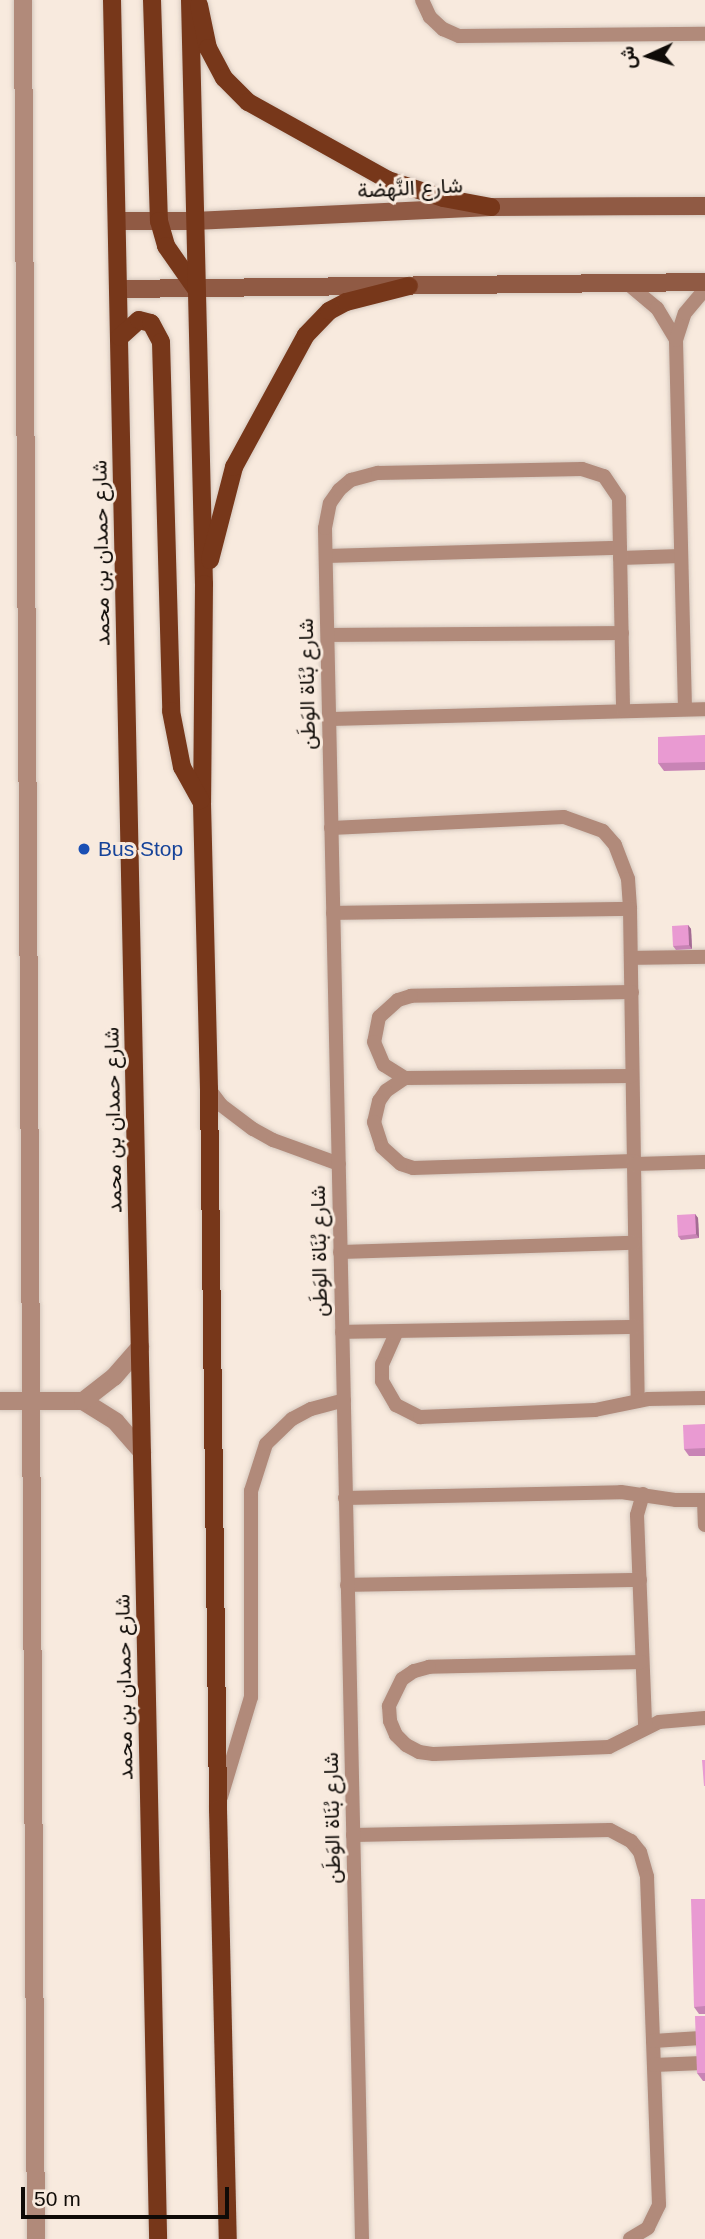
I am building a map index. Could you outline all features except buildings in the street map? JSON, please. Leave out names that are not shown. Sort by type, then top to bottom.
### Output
[{"type":"main road","name":"شارع حمدان بن محمد","points":[[113,0],[158,2239]]},
{"type":"main road","points":[[152,0],[159,221],[166,246],[195,289]]},
{"type":"main road","points":[[190,0],[204,584],[202,803],[209,1089],[218,1809],[228,2239]]},
{"type":"main road","points":[[198,0],[208,48],[224,78],[248,102],[388,180],[443,198],[491,207]]},
{"type":"main road","points":[[204,584],[234,467],[306,335],[329,311],[346,302],[409,286]]},
{"type":"main road","points":[[120,337],[139,320],[151,323],[161,342],[171,711],[183,767],[202,803]]},
{"type":"street","points":[[23,0],[36,2239]]},
{"type":"street","name":"شارع النَّهضة","points":[[117,221],[194,221],[491,207],[705,206]]},
{"type":"street","points":[[119,289],[705,282]]},
{"type":"street","points":[[83,1401],[114,1377],[140,1347]]},
{"type":"street","points":[[0,1401],[83,1401],[116,1422],[142,1452]]},
{"type":"lane","points":[[422,0],[430,17],[443,29],[459,36],[705,34]]},
{"type":"lane","points":[[628,284],[657,308],[676,340]]},
{"type":"lane","points":[[685,709],[676,340],[685,313],[705,289]]},
{"type":"lane","name":"شارع بُنَاة الوَطَن","points":[[362,2239],[331,828],[326,556],[326,516],[330,503],[351,480],[378,473],[593,471],[613,486],[619,498],[624,711]]},
{"type":"lane","points":[[326,556],[620,553],[681,556]]},
{"type":"lane","points":[[328,635],[622,634]]},
{"type":"lane","points":[[329,719],[705,709]]},
{"type":"lane","points":[[331,828],[564,817],[585,822],[603,831],[623,860],[630,909],[638,1401]]},
{"type":"lane","points":[[333,913],[630,909]]},
{"type":"lane","points":[[631,958],[705,957]]},
{"type":"lane","points":[[632,992],[411,996],[398,1000],[379,1017],[374,1042],[384,1065],[405,1078],[632,1076]]},
{"type":"lane","points":[[405,1078],[386,1091],[379,1101],[374,1122],[382,1147],[401,1164],[413,1168],[705,1162]]},
{"type":"lane","points":[[209,1089],[221,1105],[253,1129],[285,1145],[339,1164]]},
{"type":"lane","points":[[340,1252],[634,1243]]},
{"type":"lane","points":[[342,1332],[636,1327]]},
{"type":"lane","points":[[397,1331],[382,1364],[382,1381],[396,1405],[420,1417],[595,1410],[638,1401],[705,1398]]},
{"type":"lane","points":[[218,1809],[251,1697],[251,1490],[266,1444],[292,1419],[311,1409],[344,1400]]},
{"type":"lane","points":[[345,1498],[610,1492],[643,1494],[676,1500],[705,1500],[705,1525]]},
{"type":"lane","points":[[643,1494],[637,1515],[645,1727]]},
{"type":"lane","points":[[347,1585],[640,1580]]},
{"type":"lane","points":[[642,1662],[429,1667],[414,1671],[402,1679],[388,1706],[390,1721],[396,1735],[419,1752],[434,1754],[595,1749],[609,1747],[659,1722],[705,1718]]},
{"type":"lane","points":[[353,1835],[610,1830],[631,1841],[645,1864],[659,2205],[648,2228],[631,2239]]},
{"type":"lane","points":[[653,2041],[701,2038]]},
{"type":"lane","points":[[654,2066],[702,2063]]},
{"type":"place","name":"Bus Stop","points":[[84,849]]}]
